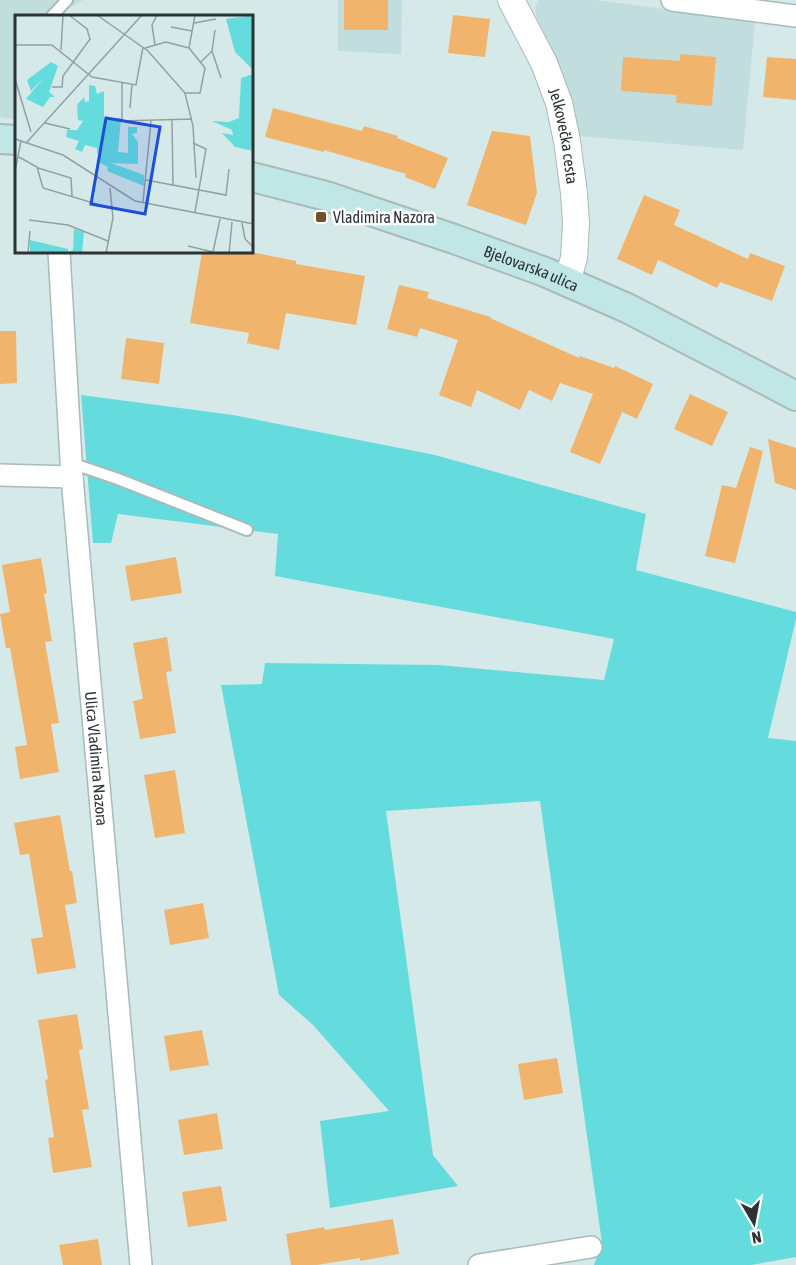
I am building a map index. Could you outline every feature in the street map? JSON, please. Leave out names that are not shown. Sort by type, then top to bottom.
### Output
[{"type":"main road","points":[[0,139],[15,140]]},
{"type":"main road","name":"Bjelovarska ulica","points":[[254,177],[366,209],[567,281],[629,309],[796,396]]},
{"type":"street","name":"Jelkovečka cesta","points":[[511,0],[544,63],[559,103],[567,141],[576,223],[574,258],[567,281]]},
{"type":"street","points":[[672,0],[796,16]]},
{"type":"street","name":"Ulica Vladimira Nazora","points":[[59,254],[71,470],[141,1265]]},
{"type":"street","points":[[0,475],[71,470]]},
{"type":"street","points":[[479,1265],[555,1259],[591,1247]]},
{"type":"lane","points":[[53,15],[68,0]]},
{"type":"lane","points":[[71,470],[118,479],[247,530]]},
{"type":"shaded area","points":[[0,0],[83,0],[69,8],[63,15],[15,15],[15,120],[0,117]]},
{"type":"shaded area","points":[[338,0],[402,0],[401,54],[338,51]]},
{"type":"shaded area","points":[[539,0],[595,0],[755,21],[743,150],[579,136],[575,110],[536,15],[535,8]]},
{"type":"shaded area","points":[[81,395],[233,415],[435,455],[646,514],[636,570],[796,612],[768,738],[796,741],[796,1257],[751,1265],[594,1265],[602,1243],[540,801],[386,811],[433,1155],[458,1186],[330,1208],[320,1121],[389,1111],[313,1025],[279,995],[221,685],[262,684],[265,663],[439,665],[604,680],[614,639],[275,576],[278,534],[118,514],[111,543],[93,543]]},
{"type":"building","points":[[344,0],[388,0],[388,30],[344,30]]},
{"type":"building","points":[[453,15],[490,19],[485,57],[448,53]]},
{"type":"building","points":[[680,54],[716,57],[712,106],[676,103],[677,95],[621,91],[623,57],[680,61]]},
{"type":"building","points":[[767,57],[796,59],[796,100],[763,97]]},
{"type":"building","points":[[273,108],[362,131],[364,126],[398,136],[397,138],[448,158],[435,189],[405,177],[406,174],[324,150],[324,152],[265,137]]},
{"type":"building","points":[[492,131],[530,136],[537,193],[526,225],[467,205]]},
{"type":"building","points":[[644,195],[680,210],[674,225],[748,259],[750,253],[785,266],[772,301],[720,282],[717,288],[658,260],[652,275],[617,259]]},
{"type":"building","points":[[254,253],[296,261],[296,264],[365,276],[356,325],[286,313],[279,350],[247,343],[249,333],[190,323],[202,254]]},
{"type":"building","points":[[399,285],[429,292],[427,298],[491,317],[579,358],[580,356],[614,368],[615,366],[653,384],[637,419],[622,412],[600,464],[570,452],[593,394],[560,383],[552,401],[529,390],[520,410],[477,390],[471,407],[439,395],[458,340],[420,328],[417,337],[387,329]]},
{"type":"building","points":[[0,331],[16,331],[17,383],[0,384]]},
{"type":"building","points":[[126,338],[164,343],[159,384],[121,379]]},
{"type":"building","points":[[690,394],[728,412],[712,446],[674,429]]},
{"type":"building","points":[[768,439],[796,448],[796,490],[775,483]]},
{"type":"building","points":[[750,447],[763,451],[735,563],[705,556],[722,485],[736,488]]},
{"type":"building","points":[[176,557],[182,593],[131,601],[125,566]]},
{"type":"building","points":[[41,558],[52,641],[45,642],[59,723],[51,724],[59,772],[20,779],[15,747],[27,745],[10,648],[6,648],[0,614],[10,612],[2,565]]},
{"type":"building","points":[[167,637],[172,671],[166,672],[176,733],[140,739],[133,701],[143,699],[133,643]]},
{"type":"building","points":[[175,770],[185,833],[155,838],[144,775]]},
{"type":"building","points":[[60,815],[77,903],[65,905],[76,968],[37,974],[31,939],[43,937],[29,854],[20,855],[14,823]]},
{"type":"building","points":[[203,903],[209,938],[170,945],[164,910]]},
{"type":"building","points":[[77,1014],[83,1049],[79,1050],[89,1109],[82,1110],[92,1167],[53,1173],[48,1138],[54,1137],[45,1080],[48,1079],[38,1020]]},
{"type":"building","points":[[202,1030],[209,1065],[170,1071],[164,1036]]},
{"type":"building","points":[[557,1058],[563,1093],[524,1100],[518,1064]]},
{"type":"building","points":[[217,1113],[223,1149],[184,1155],[178,1120]]},
{"type":"building","points":[[221,1186],[227,1221],[188,1227],[182,1192]]},
{"type":"building","points":[[393,1219],[399,1254],[360,1261],[360,1258],[317,1265],[291,1265],[286,1234]]},
{"type":"building","points":[[98,1239],[102,1265],[63,1265],[59,1245]]},
{"type":"place","name":"Vladimira Nazora","points":[[321,217]]}]
